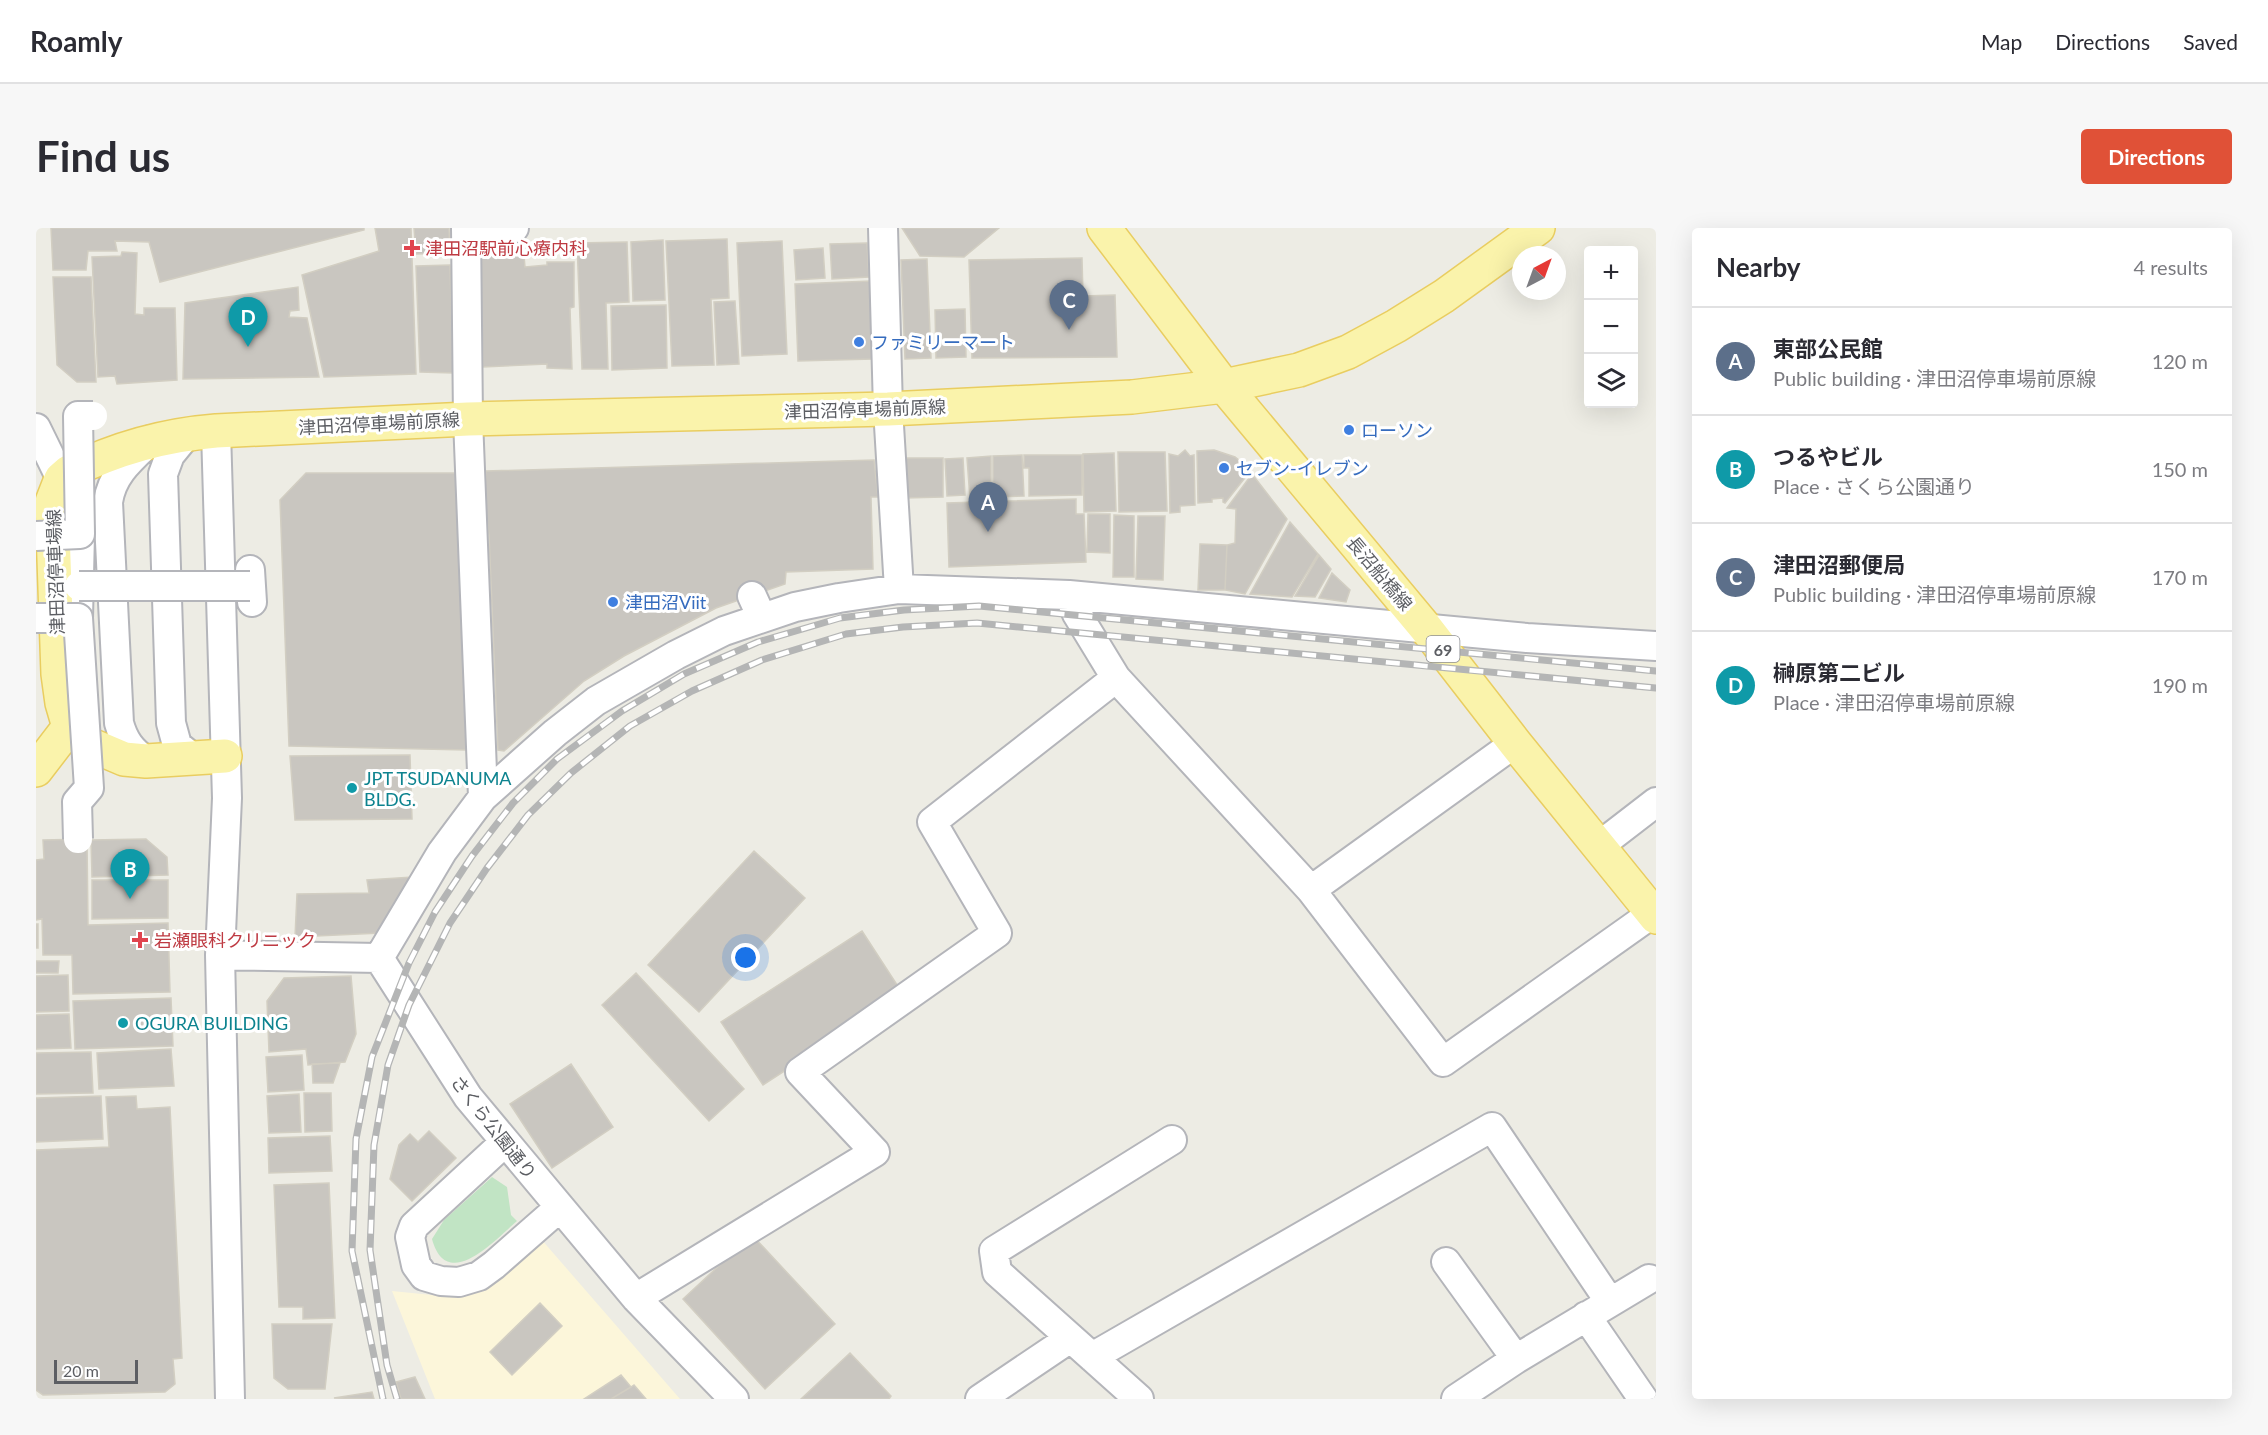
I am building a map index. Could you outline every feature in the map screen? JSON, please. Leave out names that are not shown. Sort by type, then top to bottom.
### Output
[{"type":"main road","name":"長沼船橋線","points":[[1104,228],[1224,386],[1425,627],[1654,915]]},
{"type":"main road","name":"津田沼停車場前原線","points":[[151,440],[202,432],[468,419],[888,409],[1132,397],[1224,386],[1299,370],[1348,352],[1444,296],[1538,228]]},
{"type":"main road","points":[[61,479],[81,466],[151,440]]},
{"type":"main road","name":"津田沼停車場線","points":[[61,479],[52,502],[52,519],[58,674],[62,703],[69,727]]},
{"type":"main road","points":[[36,770],[69,727],[84,742],[124,759],[225,756]]},
{"type":"street","points":[[483,797],[468,419],[466,229],[514,228]]},
{"type":"street","points":[[883,228],[888,409],[899,590]]},
{"type":"street","points":[[78,839],[77,802],[87,788],[78,618],[80,534],[78,416],[93,416]]},
{"type":"street","points":[[36,428],[61,479]]},
{"type":"street","points":[[202,432],[227,798],[220,955],[230,1399]]},
{"type":"street","points":[[193,758],[177,745],[171,723],[163,474],[170,455],[202,432]]},
{"type":"street","points":[[146,760],[132,751],[123,738],[119,723],[108,502],[110,489],[117,475],[151,440]]},
{"type":"street","points":[[36,536],[80,534]]},
{"type":"street","points":[[79,586],[251,586]]},
{"type":"street","points":[[220,955],[379,958],[442,852],[483,797],[596,701],[635,677],[724,630],[757,607],[806,604],[899,590],[1070,595],[1527,638],[1656,646]]},
{"type":"street","points":[[1070,595],[1077,614],[1116,678],[1311,890],[1443,1062],[1654,915]]},
{"type":"street","points":[[36,618],[78,618]]},
{"type":"street","points":[[636,1298],[875,1152],[800,1072],[997,933],[932,822],[1116,678]]},
{"type":"street","points":[[1311,890],[1515,742]]},
{"type":"street","points":[[1599,846],[1656,802]]},
{"type":"street","name":"さくら公園通り","points":[[379,958],[468,1097],[636,1298],[734,1399]]},
{"type":"street","points":[[1092,1357],[1492,1127],[1610,1302]]},
{"type":"street","points":[[1139,1399],[1069,1339],[997,1272],[994,1251],[1172,1140]]},
{"type":"street","points":[[505,1142],[414,1226],[410,1237],[416,1265],[424,1276],[441,1281],[459,1282],[479,1276],[559,1208]]},
{"type":"street","points":[[1446,1262],[1516,1359]]},
{"type":"street","points":[[1455,1399],[1516,1359],[1649,1279]]},
{"type":"street","points":[[1586,1317],[1643,1399]]},
{"type":"street","points":[[980,1399],[1069,1339]]},
{"type":"shaded area","points":[[541,1239],[680,1399],[435,1399],[392,1291],[442,1296],[485,1288],[503,1277],[528,1249]]},
{"type":"green space","points":[[492,1177],[507,1187],[511,1215],[517,1221],[485,1249],[472,1257],[460,1262],[449,1262],[439,1255],[432,1239],[444,1220]]},
{"type":"building","points":[[51,228],[364,228],[364,230],[160,282],[149,242],[115,241],[117,251],[88,251],[86,270],[53,270]]},
{"type":"building","points":[[375,228],[411,228],[416,374],[324,377],[302,275],[379,251]]},
{"type":"building","points":[[414,228],[449,228],[450,253],[416,254]]},
{"type":"building","points":[[902,228],[999,228],[964,257],[920,256]]},
{"type":"building","points":[[727,239],[729,298],[711,299],[714,365],[672,366],[666,241]]},
{"type":"building","points":[[663,240],[665,300],[633,301],[631,242]]},
{"type":"building","points":[[782,241],[787,354],[742,356],[737,243]]},
{"type":"building","points":[[627,242],[629,302],[606,303],[608,369],[582,369],[577,243]]},
{"type":"building","points":[[867,243],[869,277],[832,279],[830,244]]},
{"type":"building","points":[[489,245],[523,245],[525,267],[547,265],[547,262],[574,262],[574,307],[570,308],[572,369],[547,368],[547,364],[483,367],[480,255]]},
{"type":"building","points":[[823,248],[825,278],[796,280],[794,250]]},
{"type":"building","points":[[122,252],[137,253],[135,314],[144,315],[144,308],[175,308],[177,380],[117,384],[115,376],[98,377],[92,257],[121,256]]},
{"type":"building","points":[[1082,258],[1083,296],[1115,295],[1117,357],[972,358],[969,260]]},
{"type":"building","points":[[927,259],[931,358],[905,359],[901,260]]},
{"type":"building","points":[[450,265],[453,373],[420,372],[416,266]]},
{"type":"building","points":[[53,277],[91,277],[96,382],[77,382],[57,365]]},
{"type":"building","points":[[871,281],[873,359],[798,361],[795,284]]},
{"type":"building","points":[[298,287],[299,310],[290,311],[289,317],[307,318],[319,377],[183,379],[185,303]]},
{"type":"building","points":[[735,301],[739,364],[717,365],[714,302]]},
{"type":"building","points":[[666,305],[667,368],[612,370],[611,306]]},
{"type":"building","points":[[965,309],[966,357],[936,358],[935,310]]},
{"type":"building","points":[[1185,450],[1190,456],[1194,455],[1195,505],[1180,506],[1180,512],[1170,513],[1169,454],[1178,456]]},
{"type":"building","points":[[1214,450],[1235,457],[1251,470],[1225,503],[1223,498],[1198,503],[1197,451]]},
{"type":"building","points":[[1118,452],[1165,452],[1167,511],[1119,512]]},
{"type":"building","points":[[1114,453],[1116,511],[1084,512],[1083,454]]},
{"type":"building","points":[[1022,455],[1024,496],[993,497],[993,456]]},
{"type":"building","points":[[1024,455],[1082,455],[1082,495],[1029,496],[1029,468],[1024,468]]},
{"type":"building","points":[[991,456],[991,497],[970,499],[967,458]]},
{"type":"building","points":[[905,458],[943,458],[943,497],[905,498]]},
{"type":"building","points":[[963,458],[965,495],[947,496],[945,459]]},
{"type":"building","name":"津田沼Viit","points":[[874,460],[878,497],[871,497],[873,569],[786,572],[785,584],[716,608],[624,656],[584,681],[504,751],[498,750],[489,535],[485,501],[486,471]]},
{"type":"building","points":[[306,473],[458,473],[466,750],[289,746],[280,500]]},
{"type":"building","points":[[1252,474],[1287,519],[1245,594],[1225,590],[1227,545],[1235,543],[1236,509],[1227,508]]},
{"type":"building","points":[[1076,499],[1076,514],[1084,514],[1086,562],[949,567],[947,503]]},
{"type":"building","points":[[1088,514],[1110,514],[1110,553],[1087,552]]},
{"type":"building","points":[[1114,515],[1134,516],[1134,577],[1113,577]]},
{"type":"building","points":[[1138,516],[1165,516],[1163,580],[1136,579]]},
{"type":"building","points":[[1290,522],[1318,554],[1292,597],[1250,594]]},
{"type":"building","points":[[1200,544],[1227,545],[1225,590],[1198,590]]},
{"type":"building","points":[[1319,555],[1331,569],[1315,597],[1295,596]]},
{"type":"building","points":[[1332,573],[1350,590],[1346,602],[1319,598]]},
{"type":"building","name":"JPT TSUDANUMA BLDG.","points":[[410,755],[412,819],[295,820],[290,756]]},
{"type":"building","points":[[87,839],[88,925],[168,923],[170,992],[73,994],[72,955],[43,955],[42,919],[36,920],[36,860],[44,859],[43,840]]},
{"type":"building","points":[[146,839],[167,857],[168,875],[92,877],[91,840]]},
{"type":"building","points":[[754,851],[805,898],[699,1012],[648,965]]},
{"type":"building","points":[[412,877],[381,933],[295,937],[297,894],[369,893],[367,880]]},
{"type":"building","points":[[92,880],[168,880],[168,918],[92,919]]},
{"type":"building","points":[[36,924],[38,924],[38,948],[36,948]]},
{"type":"building","points":[[862,931],[903,994],[763,1085],[721,1022]]},
{"type":"building","points":[[36,961],[59,961],[58,973],[36,973]]},
{"type":"building","points":[[636,973],[744,1089],[709,1121],[602,1005]]},
{"type":"building","points":[[68,975],[69,1011],[36,1012],[36,976]]},
{"type":"building","points":[[351,976],[356,1034],[345,1062],[308,1065],[306,1049],[269,1052],[267,1001],[284,978]]},
{"type":"building","name":"OGURA BUILDING","points":[[171,998],[173,1046],[75,1049],[73,1001]]},
{"type":"building","points":[[69,1014],[71,1048],[36,1049],[36,1015]]},
{"type":"building","points":[[171,1049],[174,1086],[99,1089],[97,1053]]},
{"type":"building","points":[[91,1052],[93,1093],[36,1094],[36,1053]]},
{"type":"building","points":[[302,1055],[304,1090],[268,1092],[266,1057]]},
{"type":"building","points":[[340,1063],[333,1083],[313,1083],[312,1064]]},
{"type":"building","points":[[571,1064],[613,1127],[552,1168],[510,1104]]},
{"type":"building","points":[[304,1093],[331,1093],[332,1131],[305,1132]]},
{"type":"building","points":[[299,1094],[301,1132],[269,1133],[267,1096]]},
{"type":"building","points":[[101,1096],[103,1139],[36,1142],[36,1098]]},
{"type":"building","points":[[136,1096],[137,1109],[170,1107],[182,1358],[173,1359],[175,1384],[165,1392],[43,1395],[36,1390],[36,1150],[109,1147],[106,1097]]},
{"type":"building","points":[[429,1131],[456,1158],[412,1201],[390,1179],[399,1145],[410,1134],[418,1142]]},
{"type":"building","points":[[330,1136],[332,1171],[269,1173],[268,1138]]},
{"type":"building","points":[[329,1183],[335,1318],[303,1319],[303,1307],[279,1307],[274,1185]]},
{"type":"building","points":[[752,1235],[835,1324],[765,1389],[683,1299]]},
{"type":"building","points":[[540,1303],[562,1326],[512,1375],[490,1352]]},
{"type":"building","points":[[272,1324],[332,1324],[325,1389],[288,1389],[274,1378]]},
{"type":"building","points":[[850,1353],[891,1396],[889,1399],[801,1399]]},
{"type":"building","points":[[621,1375],[631,1387],[611,1399],[584,1399]]},
{"type":"building","points":[[415,1377],[425,1399],[401,1399],[396,1382]]},
{"type":"building","points":[[634,1385],[646,1399],[611,1399],[631,1387]]},
{"type":"building","points":[[372,1392],[374,1399],[334,1398]]},
{"type":"railway","points":[[383,1399],[352,1251],[356,1139],[372,1057],[409,963],[435,912],[472,856],[513,803],[557,759],[622,711],[684,674],[758,642],[840,618],[904,610],[979,606],[1656,671]]},
{"type":"railway","points":[[397,1399],[387,1365],[370,1250],[374,1145],[388,1065],[409,1005],[450,923],[487,868],[528,815],[571,773],[630,726],[692,691],[762,660],[846,634],[903,627],[977,623],[1656,688]]},
{"type":"place","name":"津田沼駅前心療内科","points":[[412,248]]},
{"type":"place","name":"津田沼郵便局","points":[[1069,330]]},
{"type":"place","name":"ファミリーマート","points":[[859,342]]},
{"type":"place","name":"榊原第二ビル","points":[[248,347]]},
{"type":"place","name":"ローソン","points":[[1349,430]]},
{"type":"place","name":"セブン-イレブン","points":[[1224,468]]},
{"type":"place","name":"東部公民館","points":[[988,532]]},
{"type":"place","name":"津田沼Viit","points":[[613,602]]},
{"type":"place","name":"JPT TSUDANUMA BLDG.","points":[[352,788]]},
{"type":"place","name":"つるやビル","points":[[130,899]]},
{"type":"place","name":"岩瀬眼科クリニック","points":[[140,940]]},
{"type":"place","name":"OGURA BUILDING","points":[[123,1023]]}]
